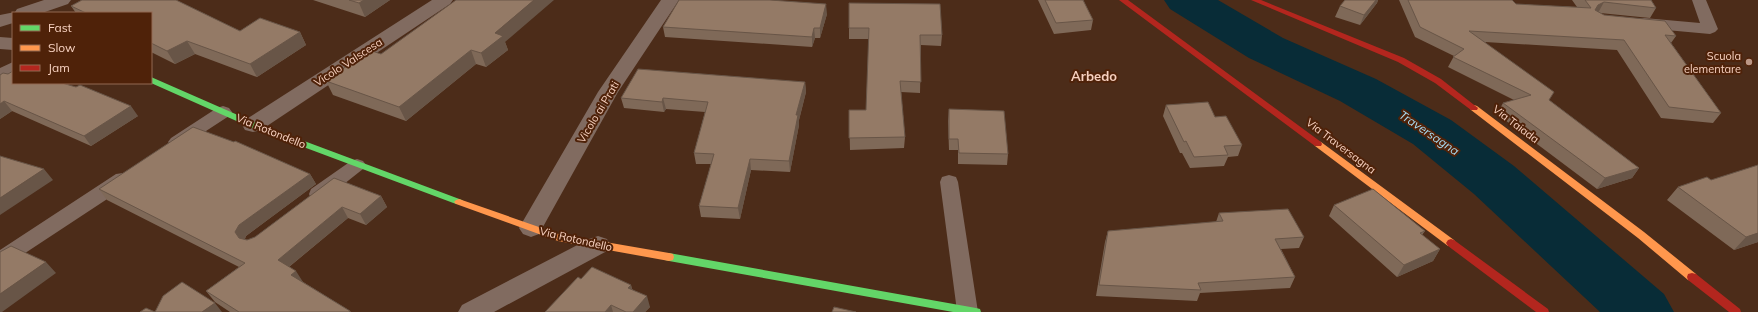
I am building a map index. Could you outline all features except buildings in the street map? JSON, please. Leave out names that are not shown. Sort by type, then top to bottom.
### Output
[{"type":"street","points":[[27,12],[62,0]]},
{"type":"street","name":"Vicolo Valscesa","points":[[253,124],[444,0]]},
{"type":"street","name":"Vicolo ai Prati","points":[[531,228],[608,92],[670,0]]},
{"type":"street","name":"Via Traversagna","points":[[1123,0],[1544,312]]},
{"type":"street","name":"Via Taiada","points":[[1255,0],[1401,60],[1438,81],[1628,225],[1736,312]]},
{"type":"street","points":[[0,21],[12,17]]},
{"type":"street","points":[[0,43],[12,44]]},
{"type":"street","name":"Via Rotondello","points":[[152,80],[223,112],[357,165],[558,237],[972,312]]},
{"type":"street","points":[[471,312],[598,245]]},
{"type":"lane","points":[[1628,22],[1710,29],[1699,0]]},
{"type":"lane","points":[[0,75],[12,68]]},
{"type":"lane","points":[[164,151],[223,112]]},
{"type":"lane","points":[[302,206],[357,165]]},
{"type":"lane","points":[[0,260],[138,168]]},
{"type":"lane","points":[[948,182],[972,312]]},
{"type":"waterway","name":"Traversagna","points":[[1186,0],[1266,48],[1358,90],[1432,132],[1494,180],[1642,312]]},
{"type":"traffic: fast","points":[[152,80],[253,125],[459,202]]},
{"type":"traffic: fast","points":[[669,257],[976,312]]},
{"type":"traffic: slow","points":[[1474,108],[1641,235],[1692,277]]},
{"type":"traffic: slow","points":[[1318,144],[1451,243]]},
{"type":"traffic: slow","points":[[459,202],[558,237],[669,257]]},
{"type":"traffic: jam","points":[[1123,0],[1318,144]]},
{"type":"traffic: jam","points":[[1255,0],[1401,60],[1438,81],[1474,108]]},
{"type":"traffic: jam","points":[[1451,243],[1544,312]]},
{"type":"traffic: jam","points":[[1692,277],[1736,312]]},
{"type":"place","name":"Scuola elementare","points":[[1749,62]]},
{"type":"district","name":"Arbedo","points":[[1094,76]]}]
